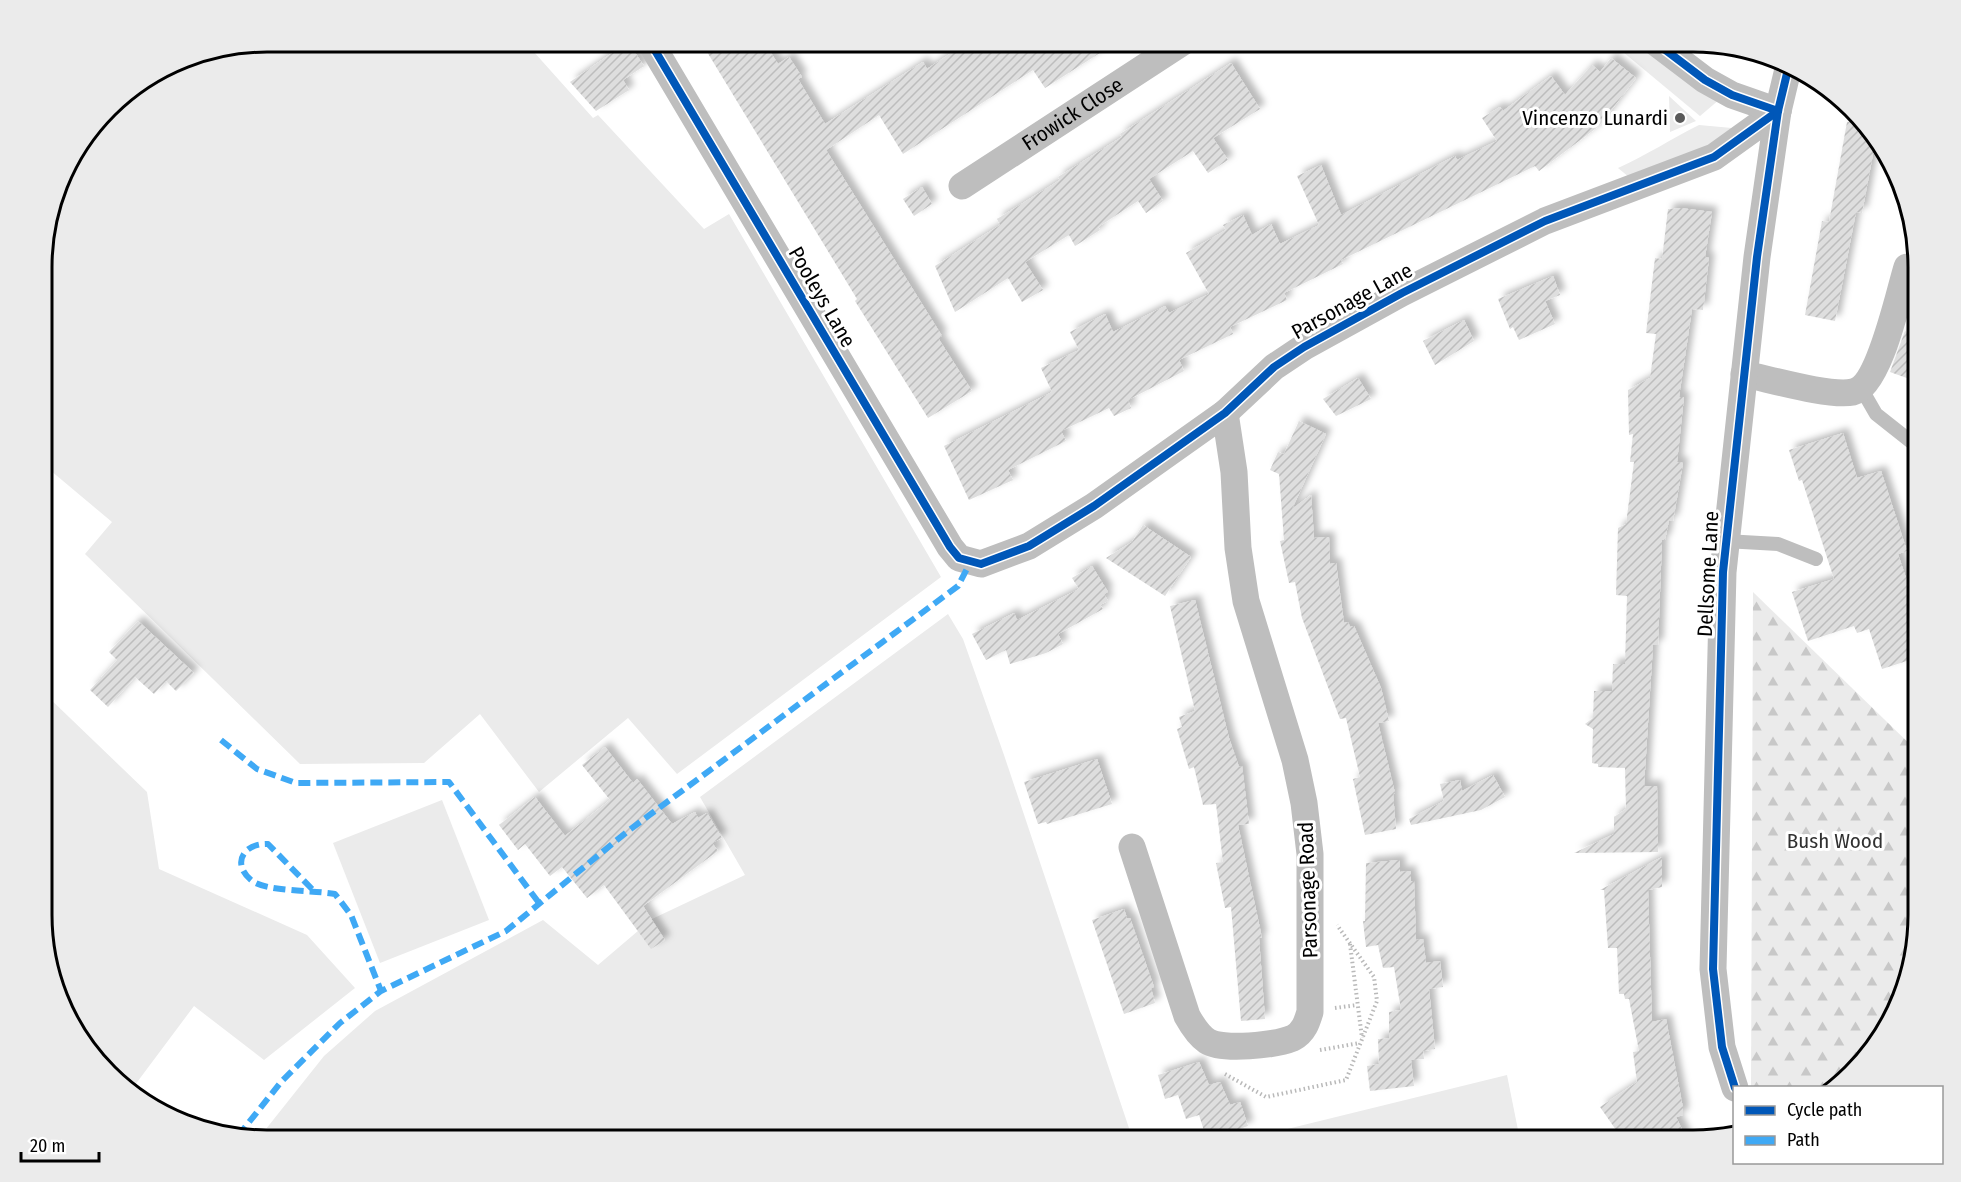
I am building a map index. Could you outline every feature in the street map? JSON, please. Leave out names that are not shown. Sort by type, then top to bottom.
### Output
[{"type":"street","name":"Pooleys Lane","points":[[656,52],[950,547],[958,558],[970,563]]},
{"type":"street","name":"Frowick Close","points":[[962,186],[1171,52]]},
{"type":"street","points":[[1668,52],[1705,80],[1732,95],[1778,111]]},
{"type":"street","name":"Dellsome Lane","points":[[1734,1086],[1722,1047],[1713,969],[1725,541],[1743,374],[1778,111],[1787,74]]},
{"type":"street","name":"Parsonage Lane","points":[[970,563],[981,564],[994,561],[1038,540],[1094,506],[1225,412],[1274,367],[1402,292],[1545,220],[1714,157],[1778,111]]},
{"type":"street","points":[[1743,374],[1822,390],[1854,392],[1861,388],[1876,368],[1907,309],[1907,267]]},
{"type":"street","name":"Parsonage Road","points":[[1132,848],[1187,1016],[1199,1034],[1213,1045],[1233,1047],[1280,1041],[1301,1032],[1311,1012],[1310,854],[1304,803],[1295,760],[1245,601],[1238,548],[1234,472],[1225,412]]},
{"type":"lane","points":[[1861,388],[1876,414],[1908,440]]},
{"type":"lane","points":[[1725,541],[1778,544],[1816,559]]},
{"type":"path","points":[[1350,943],[1362,1039]]},
{"type":"green space","points":[[268,52],[534,52],[593,118],[598,115],[704,229],[729,214],[941,577],[677,774],[628,718],[539,792],[480,714],[424,763],[300,764],[85,554],[112,522],[52,472],[54,240],[69,185],[81,160],[106,126],[126,106],[160,81],[199,64],[240,54]]},
{"type":"green space","points":[[1623,52],[1653,52],[1692,85],[1720,99],[1700,116]]},
{"type":"green space","points":[[1669,96],[1696,121],[1670,132]]},
{"type":"green space","points":[[1699,125],[1732,128],[1710,146],[1629,177],[1618,168],[1639,158]]},
{"type":"green space","name":"Bush Wood","points":[[1753,592],[1908,742],[1908,928],[1901,970],[1892,997],[1880,1022],[1855,1056],[1823,1086],[1751,1086]]},
{"type":"green space","points":[[948,614],[963,639],[1004,755],[1130,1130],[265,1130],[324,1056],[375,1011],[543,920],[598,965],[652,919],[745,875],[700,797]]},
{"type":"green space","points":[[52,701],[147,792],[159,869],[307,935],[355,988],[264,1060],[194,1006],[136,1084],[97,1045],[81,1022],[69,997],[54,942],[52,914]]},
{"type":"green space","points":[[442,800],[489,920],[380,963],[333,843]]},
{"type":"green space","points":[[1507,1075],[1518,1130],[1283,1130]]},
{"type":"building","points":[[614,52],[635,52],[644,66],[623,80],[629,90],[596,111],[570,82]]},
{"type":"building","points":[[707,52],[770,52],[778,64],[789,57],[802,77],[798,79],[825,124],[923,62],[927,69],[953,52],[1101,52],[1045,88],[1033,70],[903,154],[879,115],[826,150],[942,336],[938,338],[972,391],[928,418],[855,301],[857,299]]},
{"type":"building","points":[[1611,58],[1636,78],[1599,126],[1539,171],[1535,166],[1341,260],[1343,264],[1284,293],[1287,300],[1230,327],[1233,334],[1179,360],[1184,371],[1128,400],[1131,408],[1114,416],[1109,408],[1061,431],[1066,441],[1008,470],[1013,480],[969,500],[944,446],[1052,392],[1041,368],[1079,350],[1070,332],[1105,314],[1113,332],[1165,306],[1169,313],[1209,294],[1186,253],[1226,230],[1223,225],[1243,215],[1252,235],[1271,224],[1280,244],[1319,225],[1297,176],[1321,165],[1341,215],[1455,156],[1457,160],[1497,141],[1482,118],[1500,107],[1503,111],[1551,76],[1565,95],[1592,65],[1600,72]]},
{"type":"building","points":[[1231,63],[1260,109],[1213,138],[1228,160],[1208,173],[1193,151],[1149,179],[1163,201],[1146,213],[1138,201],[1098,227],[1100,230],[1075,246],[1069,235],[1025,262],[1043,290],[1022,302],[1008,278],[955,312],[935,266],[1000,225],[997,219],[1060,180],[1058,177],[1122,137],[1120,134]]},
{"type":"building","points":[[1847,122],[1851,122],[1874,150],[1862,213],[1856,212],[1835,321],[1805,315],[1822,221],[1829,222]]},
{"type":"building","points":[[922,187],[932,204],[914,216],[903,199]]},
{"type":"building","points":[[1680,208],[1712,212],[1705,257],[1709,258],[1703,310],[1692,309],[1679,397],[1684,397],[1677,462],[1683,463],[1673,521],[1669,520],[1665,540],[1662,540],[1658,645],[1653,645],[1644,786],[1657,786],[1658,852],[1574,853],[1614,834],[1614,817],[1626,809],[1625,768],[1598,767],[1598,764],[1592,763],[1593,729],[1585,724],[1593,718],[1594,691],[1612,691],[1613,664],[1625,664],[1627,596],[1616,595],[1618,528],[1626,524],[1634,462],[1630,462],[1633,434],[1629,435],[1628,390],[1650,378],[1656,334],[1646,333],[1655,258],[1662,259],[1668,209]]},
{"type":"building","points":[[1553,276],[1560,295],[1545,301],[1555,324],[1519,340],[1513,327],[1510,329],[1498,299]]},
{"type":"building","points":[[1464,320],[1474,341],[1435,365],[1423,341]]},
{"type":"building","points":[[1905,331],[1908,332],[1908,378],[1890,372]]},
{"type":"building","points":[[1358,378],[1371,399],[1336,416],[1323,399]]},
{"type":"building","points":[[1299,421],[1326,434],[1292,509],[1311,495],[1314,538],[1329,537],[1330,564],[1336,563],[1344,623],[1348,622],[1350,627],[1354,626],[1381,688],[1389,721],[1378,723],[1395,793],[1393,794],[1396,829],[1365,835],[1353,779],[1360,777],[1346,718],[1340,719],[1302,618],[1295,582],[1289,583],[1280,541],[1284,540],[1279,474],[1270,470],[1278,452],[1284,454]]},
{"type":"building","points":[[1843,433],[1857,478],[1881,471],[1907,551],[1898,554],[1908,584],[1908,661],[1882,669],[1869,629],[1857,633],[1854,626],[1808,641],[1792,592],[1834,579],[1802,480],[1799,481],[1789,450]]},
{"type":"building","points":[[1143,525],[1191,557],[1165,596],[1106,558],[1132,542]]},
{"type":"building","points":[[1092,566],[1108,592],[1104,594],[1108,601],[1100,605],[1103,609],[1058,634],[1063,644],[1046,653],[1010,664],[1006,650],[986,660],[972,634],[1014,613],[1017,620],[1079,589],[1072,578]]},
{"type":"building","points":[[1195,600],[1229,738],[1239,767],[1242,766],[1249,824],[1238,825],[1262,938],[1259,938],[1265,1019],[1241,1021],[1231,907],[1225,908],[1216,863],[1223,862],[1216,804],[1203,805],[1194,767],[1189,769],[1177,729],[1182,727],[1179,717],[1195,711],[1170,606]]},
{"type":"building","points":[[138,621],[194,673],[176,691],[166,681],[154,694],[135,677],[108,707],[90,690],[117,660],[109,652]]},
{"type":"building","points":[[605,747],[633,783],[637,779],[672,824],[695,812],[698,818],[707,813],[722,838],[712,843],[718,851],[643,906],[665,940],[651,949],[604,885],[587,898],[562,867],[550,876],[525,844],[518,850],[499,825],[535,797],[565,836],[610,800],[582,765]]},
{"type":"building","points":[[1097,759],[1112,804],[1047,824],[1046,822],[1038,824],[1024,782]]},
{"type":"building","points":[[1493,775],[1505,797],[1481,810],[1411,825],[1409,819],[1444,801],[1440,784],[1460,780],[1462,791]]},
{"type":"building","points":[[1662,857],[1662,887],[1648,890],[1652,1022],[1666,1019],[1683,1108],[1683,1115],[1676,1117],[1682,1130],[1616,1130],[1600,1107],[1637,1082],[1633,1052],[1639,1051],[1629,999],[1625,999],[1624,994],[1619,994],[1617,948],[1608,948],[1604,890],[1600,890]]},
{"type":"building","points":[[1400,860],[1400,872],[1411,871],[1411,881],[1414,881],[1416,940],[1423,939],[1426,963],[1440,961],[1443,987],[1429,989],[1435,1049],[1423,1051],[1424,1059],[1411,1060],[1414,1086],[1370,1091],[1367,1066],[1379,1064],[1378,1039],[1389,1038],[1389,1012],[1401,1010],[1394,967],[1383,968],[1378,945],[1366,947],[1363,921],[1365,921],[1366,863]]},
{"type":"building","points":[[1124,909],[1127,918],[1130,918],[1154,987],[1151,988],[1155,1003],[1124,1014],[1092,920]]},
{"type":"building","points":[[1199,1062],[1209,1085],[1220,1082],[1230,1105],[1240,1102],[1248,1126],[1236,1130],[1204,1130],[1199,1115],[1186,1119],[1178,1095],[1165,1099],[1158,1075]]},
{"type":"marked path","points":[[244,1128],[281,1082],[340,1023],[381,991],[506,931],[628,831],[958,586],[970,563]]},
{"type":"marked path","points":[[221,740],[257,769],[296,783],[449,782],[539,903]]},
{"type":"marked path","points":[[312,889],[268,844],[252,847],[243,855],[241,861],[245,874],[258,884],[278,889],[335,894],[351,915],[381,991]]},
{"type":"cycle path","points":[[656,52],[950,547],[959,558],[981,564],[1029,546],[1094,506],[1225,413],[1274,367],[1304,347],[1402,293],[1545,221],[1714,157],[1778,111]]},
{"type":"cycle path","points":[[1668,52],[1705,80],[1732,95],[1778,111]]},
{"type":"cycle path","points":[[1734,1086],[1722,1047],[1713,969],[1723,572],[1757,257],[1778,111],[1787,74]]},
{"type":"place","name":"Vincenzo Lunardi","points":[[1680,118]]}]
